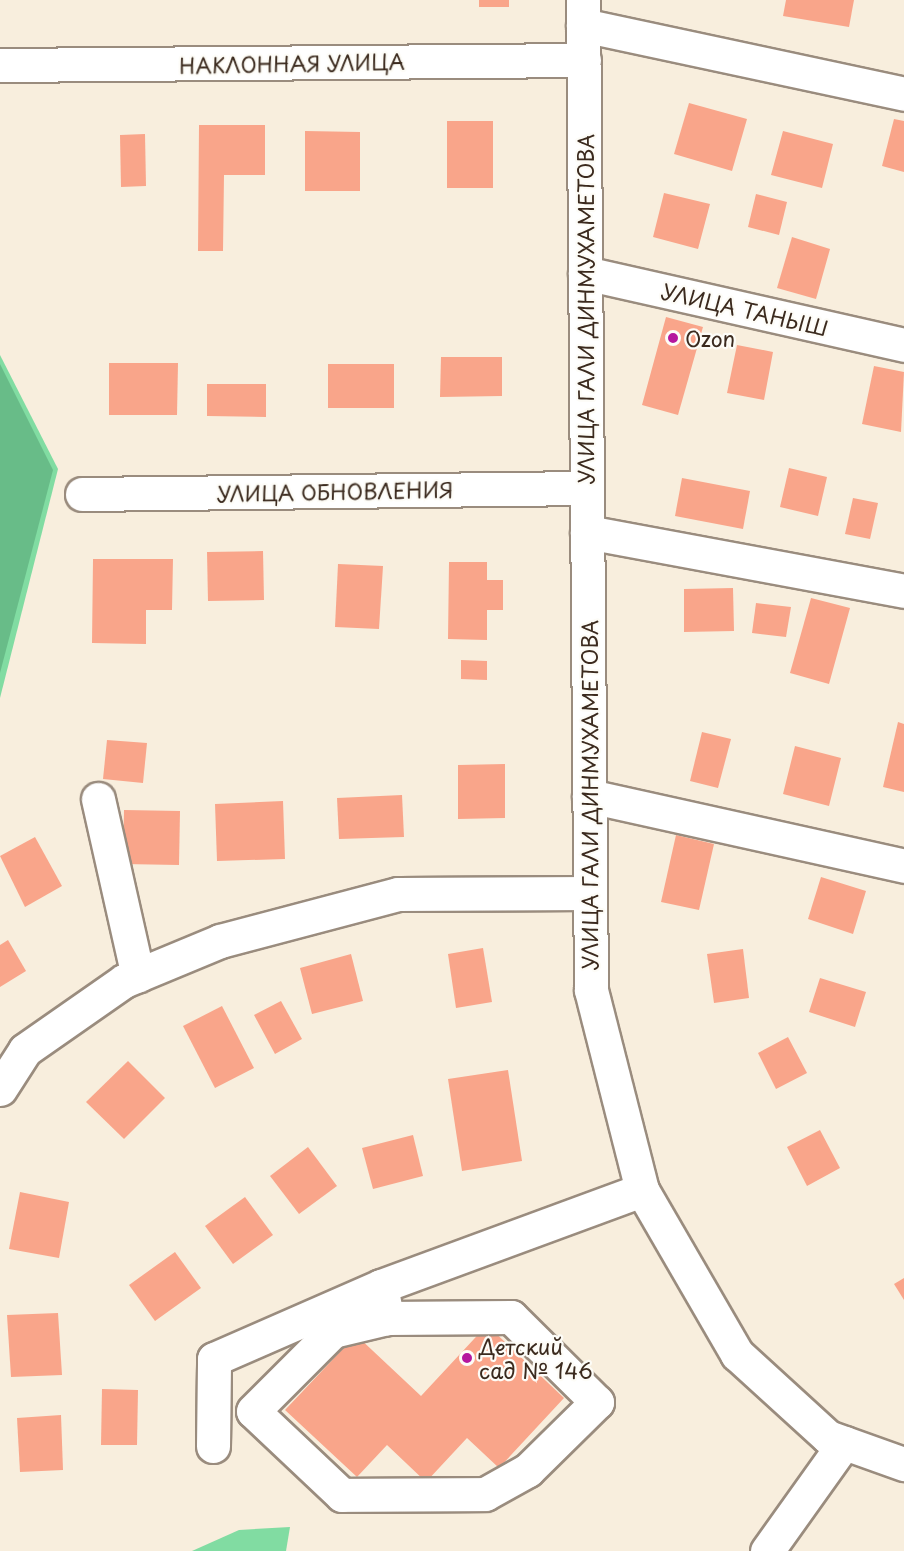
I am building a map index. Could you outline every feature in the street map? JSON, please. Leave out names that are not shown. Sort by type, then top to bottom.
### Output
[{"type":"street","name":"УЛИЦА ГАЛИ ДИНМУХАМЕТОВА","points":[[583,12],[591,990],[642,1190],[737,1354],[828,1437],[904,1464]]},
{"type":"street","points":[[583,12],[904,94]]},
{"type":"street","name":"НАКЛОННАЯ УЛИЦА","points":[[0,65],[584,60]]},
{"type":"street","name":"УЛИЦА ТАНЫШ","points":[[585,273],[904,345]]},
{"type":"street","name":"УЛИЦА ОБНОВЛЕНИЯ","points":[[82,494],[587,488]]},
{"type":"street","points":[[587,532],[904,591]]},
{"type":"street","points":[[589,796],[904,866]]},
{"type":"street","points":[[98,800],[138,976]]},
{"type":"street","points":[[0,1089],[25,1050],[138,976],[220,941],[398,894],[590,893]]},
{"type":"street","points":[[213,1446],[214,1359],[381,1286],[642,1190]]},
{"type":"street","points":[[381,1286],[387,1318]]},
{"type":"street","points":[[511,1317],[597,1402],[528,1470],[485,1494],[342,1495],[253,1410],[333,1331],[387,1318],[511,1317]]},
{"type":"street","points":[[767,1551],[844,1443]]},
{"type":"green space","points":[[0,355],[58,469],[0,698]]},
{"type":"green space","points":[[0,364],[53,470],[0,673]]},
{"type":"green space","points":[[290,1527],[286,1551],[192,1551],[239,1530]]},
{"type":"building","points":[[479,0],[509,0],[509,7],[479,7]]},
{"type":"building","points":[[786,0],[854,0],[849,27],[783,16]]},
{"type":"building","points":[[689,103],[747,119],[732,171],[674,154]]},
{"type":"building","points":[[894,119],[904,121],[904,172],[882,166]]},
{"type":"building","points":[[447,121],[493,121],[493,188],[447,188]]},
{"type":"building","points":[[199,125],[265,125],[265,175],[224,175],[223,251],[198,251]]},
{"type":"building","points":[[305,131],[360,132],[360,191],[305,191]]},
{"type":"building","points":[[783,131],[833,144],[822,188],[771,175]]},
{"type":"building","points":[[145,134],[146,186],[121,187],[120,135]]},
{"type":"building","points":[[664,193],[710,204],[698,249],[653,237]]},
{"type":"building","points":[[756,194],[787,202],[779,235],[748,227]]},
{"type":"building","points":[[792,237],[830,249],[816,299],[777,288]]},
{"type":"building","points":[[666,317],[703,327],[678,415],[642,405]]},
{"type":"building","points":[[737,345],[773,352],[764,400],[727,393]]},
{"type":"building","points":[[441,357],[502,357],[502,396],[440,397]]},
{"type":"building","points":[[109,363],[178,363],[177,415],[109,415]]},
{"type":"building","points":[[328,364],[394,364],[394,408],[328,408]]},
{"type":"building","points":[[874,366],[904,372],[901,432],[862,424]]},
{"type":"building","points":[[207,384],[266,384],[266,417],[207,416]]},
{"type":"building","points":[[789,468],[827,477],[818,516],[780,507]]},
{"type":"building","points":[[682,478],[750,491],[743,529],[675,516]]},
{"type":"building","points":[[853,498],[878,503],[870,539],[845,534]]},
{"type":"building","points":[[263,551],[264,600],[208,601],[207,552]]},
{"type":"building","points":[[93,559],[173,559],[172,610],[146,610],[146,644],[92,643]]},
{"type":"building","points":[[449,562],[487,562],[487,580],[503,580],[503,610],[487,610],[487,640],[448,639]]},
{"type":"building","points":[[338,564],[383,566],[379,629],[335,627]]},
{"type":"building","points":[[733,588],[734,631],[684,632],[684,589]]},
{"type":"building","points":[[811,598],[850,608],[829,684],[790,673]]},
{"type":"building","points":[[756,603],[791,607],[786,637],[752,633]]},
{"type":"building","points":[[461,660],[487,661],[487,680],[461,679]]},
{"type":"building","points":[[898,722],[904,724],[904,792],[883,787]]},
{"type":"building","points":[[702,732],[731,739],[718,788],[690,781]]},
{"type":"building","points":[[107,740],[147,743],[143,783],[103,779]]},
{"type":"building","points":[[795,746],[841,758],[829,806],[783,794]]},
{"type":"building","points":[[505,764],[505,818],[458,819],[458,765]]},
{"type":"building","points":[[402,795],[404,837],[339,839],[337,798]]},
{"type":"building","points":[[283,801],[285,859],[217,861],[215,804]]},
{"type":"building","points":[[124,810],[180,811],[179,865],[123,864]]},
{"type":"building","points":[[676,835],[714,844],[699,910],[661,902]]},
{"type":"building","points":[[35,837],[62,886],[25,907],[0,856]]},
{"type":"building","points":[[821,877],[866,891],[853,934],[808,919]]},
{"type":"building","points":[[8,940],[26,971],[0,987],[0,945]]},
{"type":"building","points":[[483,948],[492,1002],[456,1008],[448,954]]},
{"type":"building","points":[[743,949],[749,998],[714,1003],[707,954]]},
{"type":"building","points":[[351,954],[363,1001],[312,1014],[300,968]]},
{"type":"building","points":[[820,978],[866,992],[855,1027],[809,1012]]},
{"type":"building","points":[[281,1001],[302,1039],[275,1054],[254,1015]]},
{"type":"building","points":[[222,1006],[254,1068],[215,1088],[183,1026]]},
{"type":"building","points":[[788,1037],[807,1073],[776,1089],[758,1053]]},
{"type":"building","points":[[128,1061],[165,1098],[124,1139],[86,1102]]},
{"type":"building","points":[[508,1070],[522,1161],[462,1171],[448,1079]]},
{"type":"building","points":[[820,1130],[840,1168],[807,1186],[787,1147]]},
{"type":"building","points":[[413,1135],[423,1176],[373,1189],[362,1148]]},
{"type":"building","points":[[308,1147],[337,1186],[299,1214],[270,1176]]},
{"type":"building","points":[[20,1192],[69,1202],[59,1258],[9,1249]]},
{"type":"building","points":[[245,1197],[273,1235],[233,1264],[205,1226]]},
{"type":"building","points":[[175,1252],[201,1288],[155,1321],[129,1285]]},
{"type":"building","points":[[904,1278],[904,1300],[894,1284]]},
{"type":"building","points":[[58,1313],[62,1375],[11,1377],[7,1315]]},
{"type":"building","points":[[487,1325],[564,1398],[499,1468],[467,1438],[426,1482],[387,1445],[357,1477],[285,1410],[356,1335],[421,1396]]},
{"type":"building","points":[[102,1389],[138,1390],[137,1445],[101,1445]]},
{"type":"building","points":[[61,1415],[63,1470],[20,1472],[17,1418]]},
{"type":"place","name":"Ozon","points":[[673,338]]},
{"type":"place","name":"Детский сад № 146","points":[[467,1358]]}]
